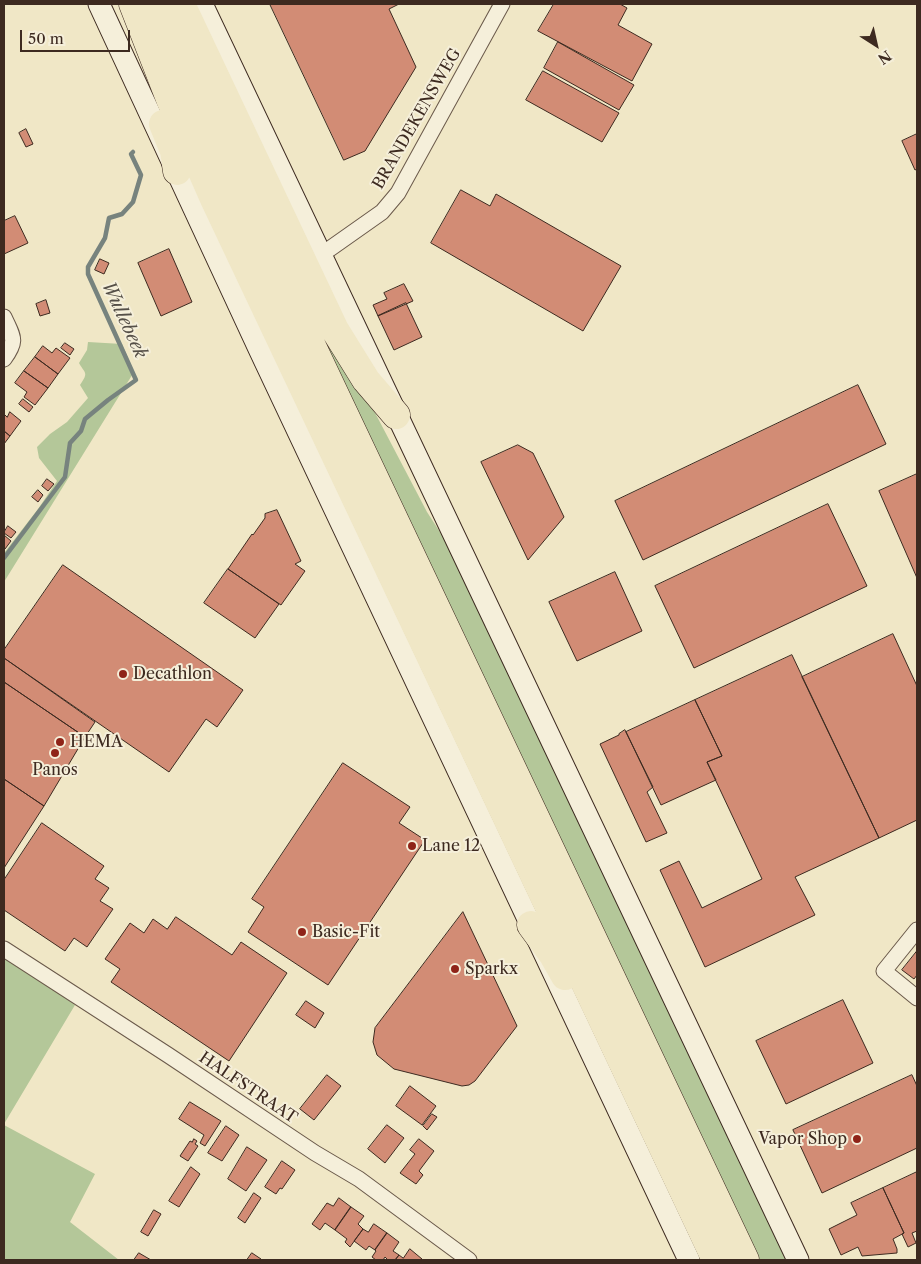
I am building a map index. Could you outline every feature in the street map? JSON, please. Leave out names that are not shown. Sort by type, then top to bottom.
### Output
[{"type":"highway","points":[[116,4],[174,151],[177,171]]},
{"type":"highway","points":[[133,4],[170,99],[215,201],[716,1260]]},
{"type":"highway","points":[[157,4],[192,89],[234,182],[745,1260]]},
{"type":"highway","points":[[182,4],[335,330],[366,380],[396,415]]},
{"type":"highway","points":[[531,925],[553,955],[584,1007],[612,1040]]},
{"type":"main road","points":[[98,4],[689,1260]]},
{"type":"main road","points":[[202,4],[798,1260]]},
{"type":"street","name":"BRANDEKENSWEG","points":[[321,255],[382,212],[398,192],[502,4]]},
{"type":"street","points":[[4,317],[14,339],[13,347],[4,359]]},
{"type":"street","points":[[917,930],[884,971],[917,998]]},
{"type":"street","name":"HALFSTRAAT","points":[[4,949],[168,1054],[315,1153],[358,1179],[409,1214],[469,1260]]},
{"type":"green space","points":[[205,88],[427,512],[462,566],[789,1260],[756,1260]]},
{"type":"green space","points":[[88,342],[122,344],[134,372],[4,582],[4,553],[57,481],[39,458],[37,447],[50,434],[67,422],[88,398],[80,385],[85,375],[79,363],[87,350]]},
{"type":"green space","points":[[4,953],[75,1005],[4,1124]]},
{"type":"green space","points":[[4,1125],[95,1174],[70,1222],[119,1260],[4,1260]]},
{"type":"building","points":[[270,4],[399,4],[389,9],[416,67],[365,151],[344,160]]},
{"type":"building","points":[[554,4],[620,4],[627,8],[618,25],[652,44],[632,81],[538,31]]},
{"type":"building","points":[[558,42],[634,85],[619,110],[544,68]]},
{"type":"building","points":[[543,71],[619,113],[602,142],[526,100]]},
{"type":"building","points":[[26,129],[33,144],[26,147],[19,133]]},
{"type":"building","points":[[917,134],[917,169],[915,170],[902,141]]},
{"type":"building","points":[[461,190],[490,206],[496,194],[621,266],[583,331],[431,243]]},
{"type":"building","points":[[15,216],[28,243],[4,254],[4,221]]},
{"type":"building","points":[[169,249],[192,302],[161,316],[138,263]]},
{"type":"building","points":[[100,259],[109,263],[104,274],[95,270]]},
{"type":"building","points":[[404,284],[413,301],[378,316],[373,305],[387,299],[384,293]]},
{"type":"building","points":[[46,300],[50,313],[40,316],[36,304]]},
{"type":"building","points":[[406,303],[422,337],[394,350],[378,316]]},
{"type":"building","points":[[65,343],[74,349],[70,355],[61,348]]},
{"type":"building","points":[[43,346],[52,353],[56,348],[70,358],[58,374],[35,357]]},
{"type":"building","points":[[35,357],[58,374],[48,388],[24,371]]},
{"type":"building","points":[[24,371],[48,388],[35,405],[24,397],[27,392],[15,383]]},
{"type":"building","points":[[858,385],[886,444],[643,560],[615,501]]},
{"type":"building","points":[[23,399],[33,407],[29,412],[19,404]]},
{"type":"building","points":[[10,412],[21,421],[10,436],[4,431],[4,414],[7,417]]},
{"type":"building","points":[[4,431],[10,436],[4,444]]},
{"type":"building","points":[[518,445],[533,453],[564,517],[528,560],[481,462]]},
{"type":"building","points":[[917,474],[917,578],[879,491]]},
{"type":"building","points":[[47,479],[54,484],[48,491],[42,486]]},
{"type":"building","points":[[38,490],[43,495],[38,502],[32,497]]},
{"type":"building","points":[[828,504],[867,586],[694,668],[655,586]]},
{"type":"building","points":[[277,510],[301,561],[295,564],[305,571],[281,605],[228,569],[265,518],[265,514]]},
{"type":"building","points":[[8,526],[16,532],[11,538],[4,533]]},
{"type":"building","points":[[4,535],[11,541],[5,549],[4,549]]},
{"type":"building","name":"Decathlon","points":[[63,565],[243,690],[217,727],[206,719],[169,772],[4,658],[4,650]]},
{"type":"building","points":[[228,569],[279,604],[255,638],[204,603]]},
{"type":"building","points":[[615,572],[642,631],[577,661],[549,602]]},
{"type":"building","points":[[893,634],[917,686],[917,820],[879,838],[802,677]]},
{"type":"building","points":[[792,655],[879,838],[795,877],[815,915],[705,967],[660,870],[679,861],[702,908],[762,879],[707,762],[722,756],[695,700]]},
{"type":"building","points":[[4,658],[95,722],[85,737],[4,682]]},
{"type":"building","points":[[4,682],[85,737],[44,806],[4,779]]},
{"type":"building","points":[[695,700],[722,756],[707,762],[716,780],[661,805],[626,732]]},
{"type":"building","points":[[625,730],[653,787],[647,792],[667,833],[646,842],[600,744]]},
{"type":"building","points":[[343,763],[410,807],[399,823],[425,840],[328,985],[248,932],[264,907],[252,899]]},
{"type":"building","points":[[4,779],[44,806],[4,868]]},
{"type":"building","points":[[42,823],[104,866],[95,879],[109,888],[100,901],[113,909],[87,947],[74,938],[65,951],[4,910],[4,880]]},
{"type":"building","name":"Sparkx","points":[[463,912],[517,1026],[475,1081],[469,1085],[462,1086],[394,1069],[377,1055],[373,1042],[375,1028]]},
{"type":"building","points":[[176,917],[232,955],[241,942],[287,973],[229,1061],[111,982],[120,969],[105,959],[130,923],[144,933],[153,919],[167,929]]},
{"type":"building","points":[[917,951],[917,975],[914,979],[902,970]]},
{"type":"building","points":[[843,1000],[873,1063],[786,1104],[756,1041]]},
{"type":"building","points":[[306,1001],[324,1013],[315,1028],[296,1015]]},
{"type":"building","points":[[327,1075],[341,1086],[314,1120],[300,1109]]},
{"type":"building","name":"Vapor Shop","points":[[912,1075],[917,1086],[917,1148],[822,1193],[793,1130]]},
{"type":"building","points":[[410,1086],[436,1106],[422,1125],[396,1106]]},
{"type":"building","points":[[190,1102],[221,1121],[205,1146],[200,1143],[204,1135],[179,1119]]},
{"type":"building","points":[[432,1114],[437,1117],[427,1130],[423,1126]]},
{"type":"building","points":[[387,1125],[404,1138],[385,1163],[368,1149]]},
{"type":"building","points":[[226,1126],[239,1135],[222,1161],[208,1153]]},
{"type":"building","points":[[194,1139],[197,1141],[195,1144],[198,1146],[188,1161],[180,1156],[190,1141],[192,1142]]},
{"type":"building","points":[[419,1139],[434,1151],[419,1171],[423,1175],[416,1184],[400,1173],[415,1154],[410,1150]]},
{"type":"building","points":[[247,1147],[267,1160],[246,1191],[228,1179]]},
{"type":"building","points":[[282,1161],[295,1170],[282,1189],[280,1188],[276,1194],[265,1187]]},
{"type":"building","points":[[191,1167],[200,1174],[179,1207],[169,1201]]},
{"type":"building","points":[[917,1172],[917,1231],[912,1233],[916,1243],[908,1247],[902,1234],[904,1233],[883,1188]]},
{"type":"building","points":[[883,1188],[904,1233],[893,1239],[897,1253],[862,1256],[858,1247],[841,1255],[829,1229],[857,1215],[851,1203]]},
{"type":"building","points":[[254,1193],[261,1198],[245,1223],[238,1218]]},
{"type":"building","points":[[339,1198],[351,1207],[335,1230],[325,1223],[320,1230],[312,1224],[327,1203],[333,1206]]},
{"type":"building","points":[[351,1207],[364,1216],[358,1224],[363,1229],[350,1247],[345,1242],[347,1239],[335,1230]]},
{"type":"building","points":[[154,1210],[161,1214],[148,1236],[141,1232]]},
{"type":"building","points":[[374,1224],[387,1233],[375,1250],[369,1246],[366,1250],[354,1241],[363,1229],[368,1232]]},
{"type":"building","points":[[387,1233],[399,1242],[393,1251],[399,1255],[395,1260],[386,1260],[385,1257],[383,1260],[376,1260],[372,1257]]},
{"type":"building","points":[[410,1249],[422,1259],[395,1260],[399,1255],[403,1258]]},
{"type":"building","points":[[139,1253],[151,1260],[134,1260]]},
{"type":"building","points":[[252,1253],[261,1259],[247,1260]]},
{"type":"waterway","name":"Wullebeek","points":[[4,558],[65,477],[70,443],[81,431],[85,419],[136,380],[88,274],[88,267],[105,238],[109,218],[122,214],[133,202],[141,175],[131,154],[133,152]]},
{"type":"place","name":"Decathlon","points":[[123,674]]},
{"type":"place","name":"HEMA","points":[[60,742]]},
{"type":"place","name":"Panos","points":[[55,753]]},
{"type":"place","name":"Lane 12","points":[[412,846]]},
{"type":"place","name":"Basic-Fit","points":[[302,932]]},
{"type":"place","name":"Sparkx","points":[[455,969]]},
{"type":"place","name":"Vapor Shop","points":[[857,1139]]}]
